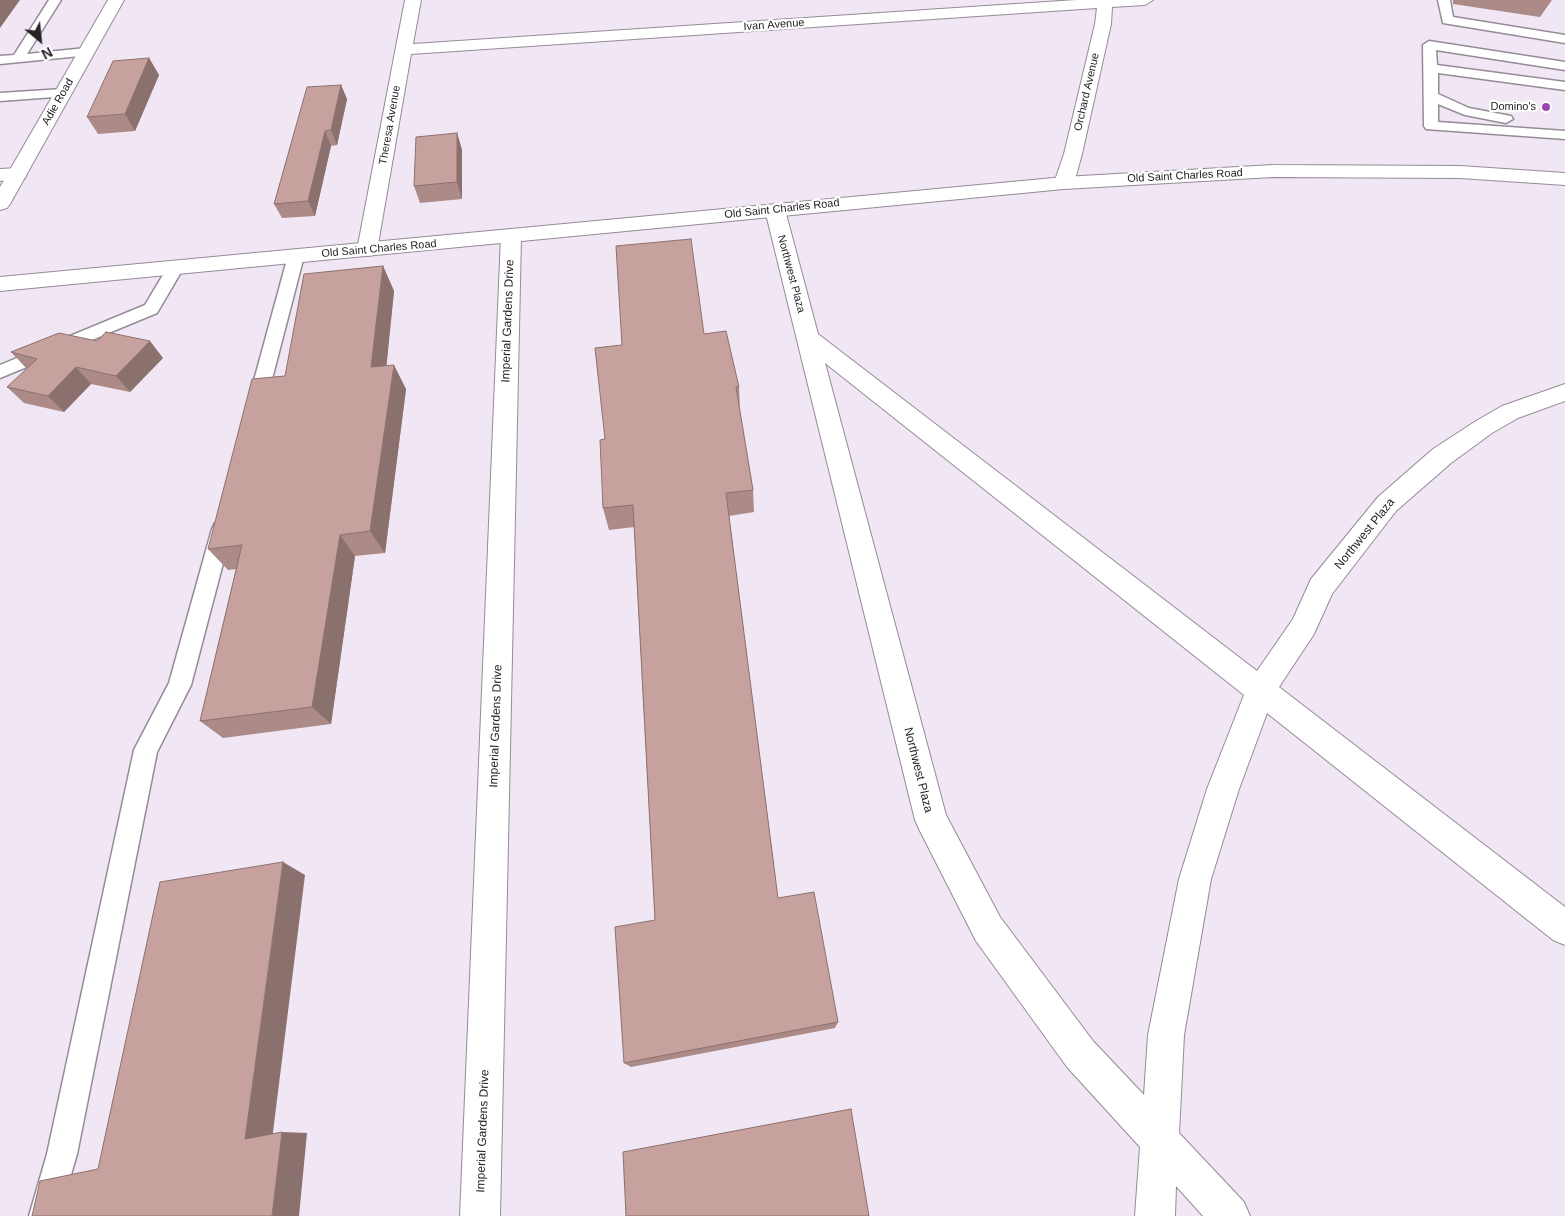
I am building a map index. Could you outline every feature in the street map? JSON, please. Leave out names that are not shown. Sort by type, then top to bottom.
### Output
[{"type":"street","name":"Adie Road","points":[[0,204],[9,174],[63,93],[116,0]]},
{"type":"street","name":"Theresa Avenue","points":[[367,250],[413,0]]},
{"type":"street","name":"Ivan Avenue","points":[[404,50],[1105,1],[1145,0]]},
{"type":"street","name":"Orchard Avenue","points":[[1064,182],[1073,154],[1103,24],[1105,1]]},
{"type":"street","name":"Old Saint Charles Road","points":[[0,284],[1064,182],[1273,171],[1460,172],[1565,179]]},
{"type":"street","name":"Northwest Plaza","points":[[774,210],[931,820],[988,929],[1080,1054],[1230,1216]]},
{"type":"street","name":"Imperial Gardens Drive","points":[[480,1216],[511,236]]},
{"type":"street","points":[[808,337],[1565,928]]},
{"type":"street","name":"Northwest Plaza","points":[[1156,1216],[1166,1035],[1195,879],[1223,789],[1260,691],[1304,626],[1321,587],[1387,504],[1442,456],[1484,427],[1510,412],[1565,392]]},
{"type":"lane","points":[[18,58],[56,0]]},
{"type":"lane","points":[[1444,0],[1447,20],[1565,39]]},
{"type":"lane","points":[[1565,66],[1429,45],[1431,126],[1565,135]]},
{"type":"lane","points":[[0,60],[86,52]]},
{"type":"lane","points":[[1431,68],[1565,86]]},
{"type":"lane","points":[[0,97],[63,93]]},
{"type":"lane","points":[[1430,95],[1465,111],[1565,128]]},
{"type":"lane","points":[[250,428],[296,256]]},
{"type":"lane","points":[[0,372],[151,309],[176,268]]},
{"type":"lane","points":[[44,1216],[62,1154],[146,750],[180,685],[229,504]]},
{"type":"building","points":[[149,58],[125,114],[87,117],[113,61]]},
{"type":"building","points":[[341,85],[331,130],[325,131],[308,201],[274,204],[307,87]]},
{"type":"building","points":[[457,133],[457,182],[414,186],[416,137]]},
{"type":"building","points":[[691,239],[704,334],[726,331],[739,387],[736,387],[753,490],[726,493],[778,898],[814,892],[838,1022],[624,1063],[615,927],[655,920],[633,505],[603,508],[600,440],[605,439],[595,348],[622,345],[616,246]]},
{"type":"building","points":[[383,266],[371,367],[394,365],[370,531],[340,535],[312,707],[200,721],[242,545],[208,549],[252,379],[285,376],[304,274]]},
{"type":"building","points":[[106,332],[150,341],[116,376],[76,367],[48,396],[7,387],[37,359],[11,352],[59,333],[97,341]]},
{"type":"building","points":[[283,862],[245,1139],[282,1132],[272,1216],[32,1216],[40,1181],[98,1169],[160,882]]},
{"type":"building","points":[[851,1109],[869,1216],[626,1216],[623,1152]]},
{"type":"place","name":"Domino's","points":[[1546,107]]}]
